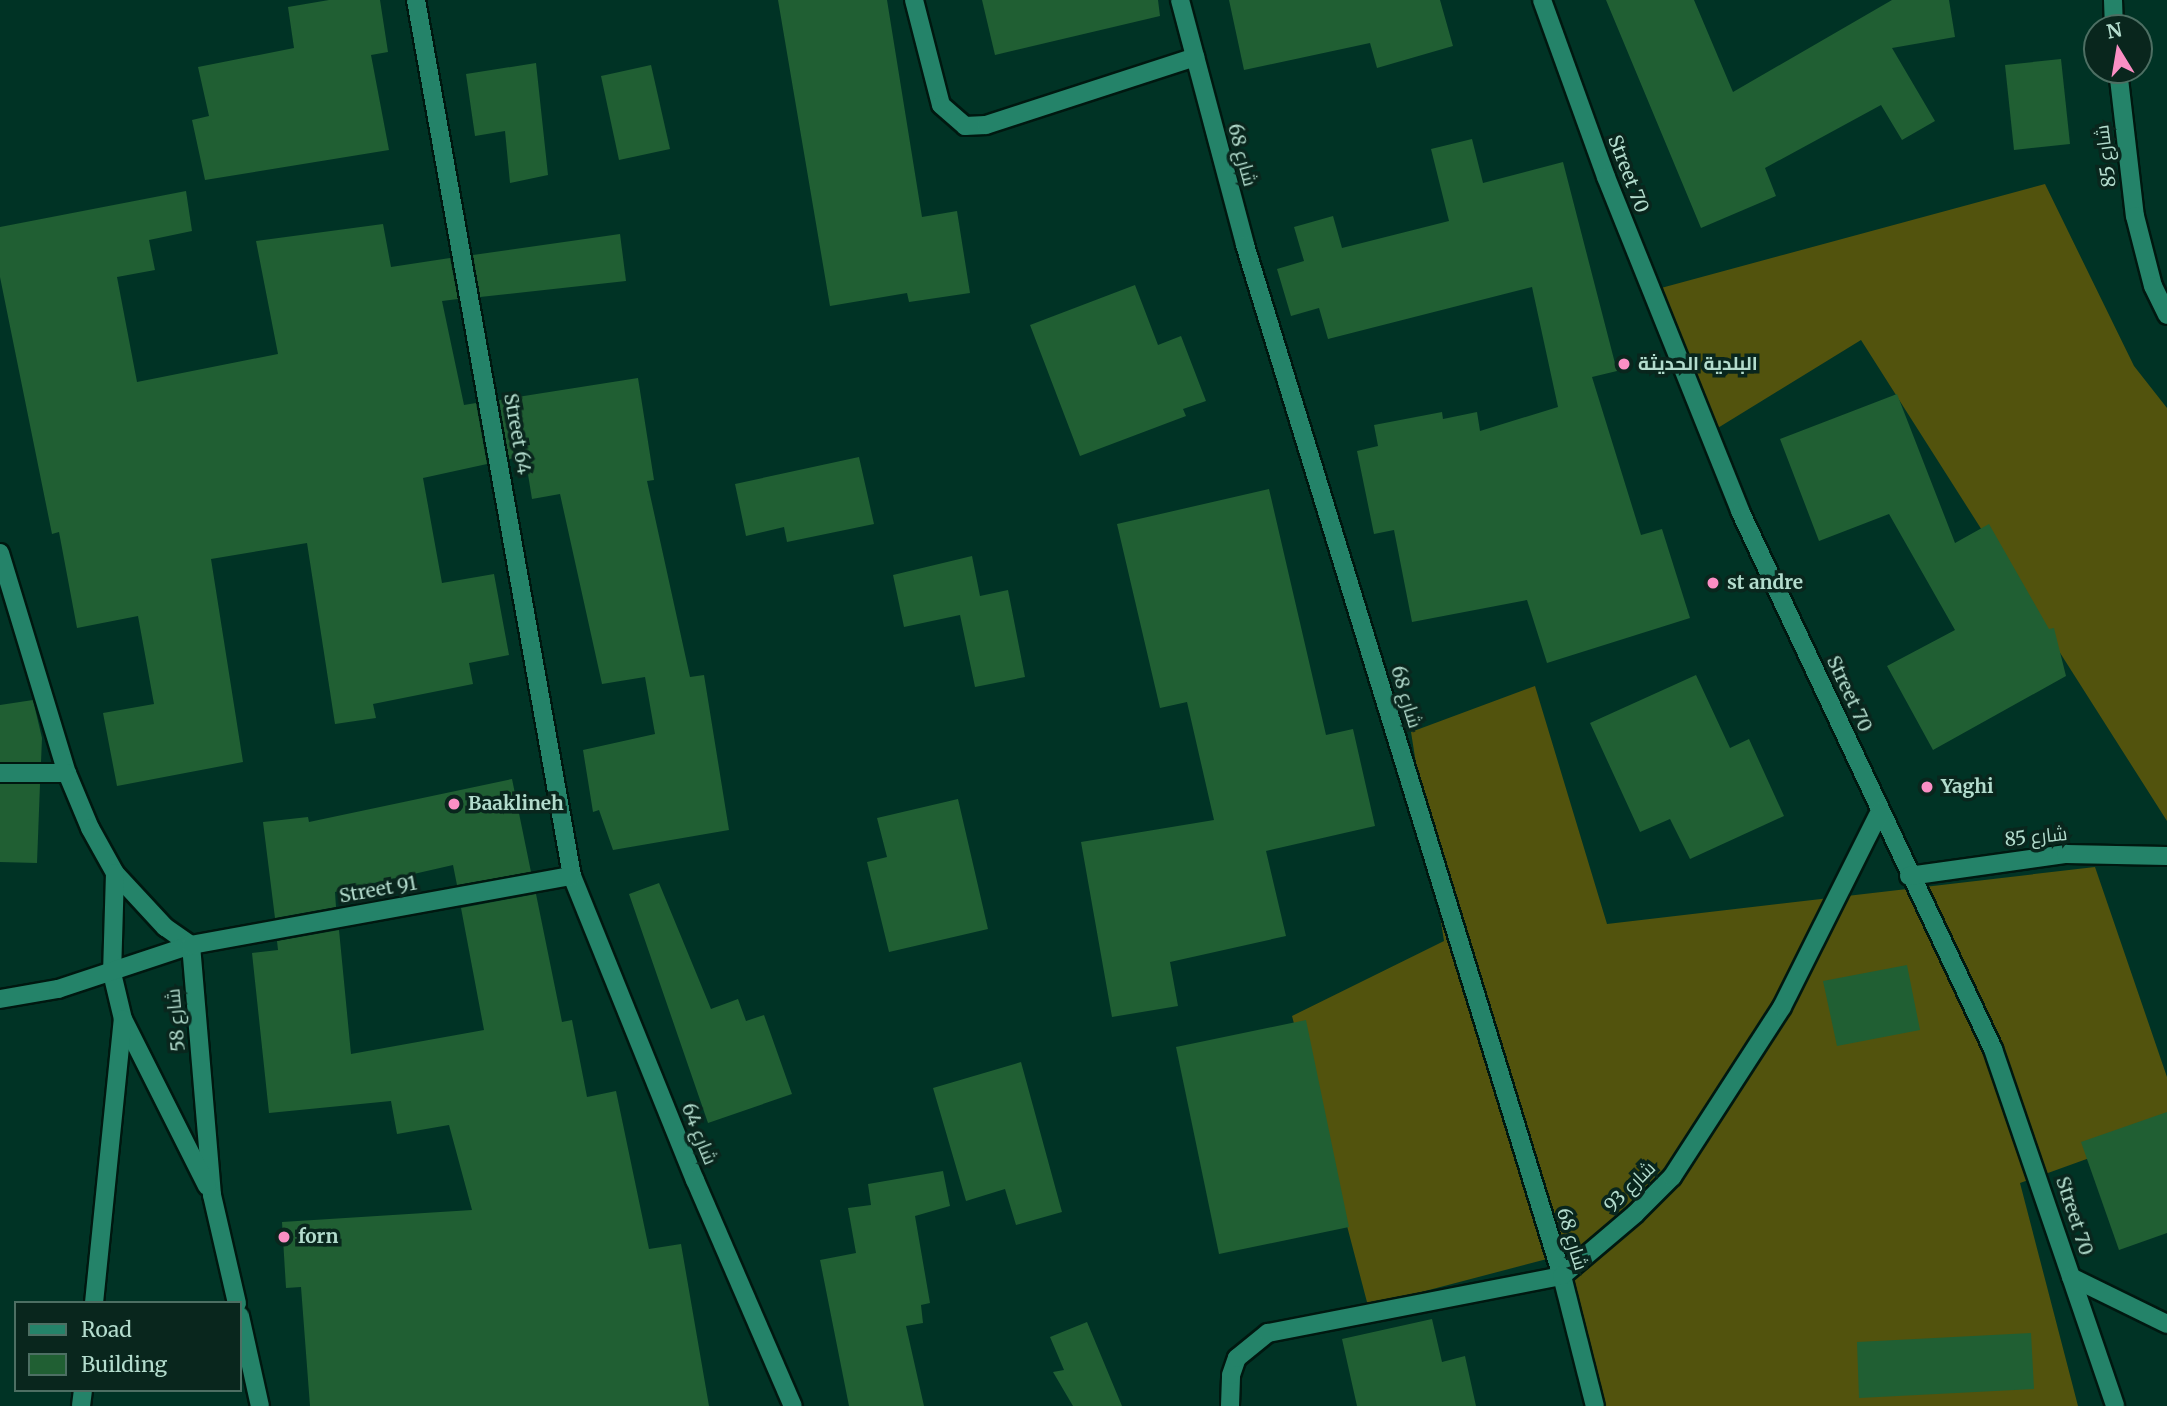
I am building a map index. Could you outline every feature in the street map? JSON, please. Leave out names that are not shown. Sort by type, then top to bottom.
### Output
[{"type":"street","name":"Street 64","points":[[416,0],[572,876]]},
{"type":"street","points":[[914,0],[941,105],[965,126],[986,125],[1195,57]]},
{"type":"street","name":"شارع 68","points":[[1180,0],[1245,245],[1562,1276],[1595,1406]]},
{"type":"street","name":"Street 70","points":[[1542,0],[1606,177],[1740,512],[1909,876],[1993,1049],[2115,1406]]},
{"type":"street","name":"شارع 85","points":[[2120,84],[2135,216],[2153,286],[2167,315]]},
{"type":"street","name":"شارع 58","points":[[0,553],[67,773],[115,873],[165,927],[191,945],[212,1195],[237,1301]]},
{"type":"street","points":[[0,774],[67,773]]},
{"type":"street","name":"شارع 93","points":[[1562,1276],[1672,1177],[1721,1106],[1782,1007],[1880,811]]},
{"type":"street","name":"شارع 85","points":[[1909,876],[2066,854],[2167,856]]},
{"type":"street","name":"شارع 58","points":[[115,873],[112,973],[123,1019],[212,1195]]},
{"type":"street","name":"Street 91","points":[[0,999],[112,973],[191,945],[572,876]]},
{"type":"street","name":"شارع 64","points":[[572,876],[695,1180],[793,1406]]},
{"type":"street","points":[[93,1301],[123,1019]]},
{"type":"street","points":[[1230,1406],[1231,1375],[1237,1359],[1268,1333],[1562,1276]]},
{"type":"street","points":[[2071,1277],[2167,1324]]},
{"type":"street","points":[[242,1325],[260,1406]]},
{"type":"shaded area","points":[[2045,184],[2134,366],[2167,408],[2167,821],[1861,340],[1708,434],[1650,291]]},
{"type":"shaded area","points":[[1535,686],[1607,924],[2095,867],[2167,1077],[2167,1130],[2020,1183],[2078,1406],[1602,1406],[1547,1259],[1368,1306],[1292,1016],[1444,941],[1411,732]]},
{"type":"building","points":[[329,0],[380,0],[388,52],[371,55],[389,150],[205,180],[192,120],[209,116],[198,67],[294,48],[288,7]]},
{"type":"building","points":[[778,0],[887,0],[922,217],[957,211],[970,293],[909,302],[907,293],[830,306]]},
{"type":"building","points":[[982,0],[1158,0],[1160,16],[995,55]]},
{"type":"building","points":[[1229,0],[1440,0],[1453,46],[1377,68],[1370,43],[1244,70]]},
{"type":"building","points":[[1606,0],[1694,0],[1733,92],[1892,0],[1949,0],[1955,37],[1892,48],[1935,121],[1902,140],[1881,105],[1765,168],[1776,196],[1701,228]]},
{"type":"building","points":[[2061,59],[2070,144],[2014,150],[2005,65]]},
{"type":"building","points":[[536,63],[548,175],[510,183],[505,131],[475,136],[466,74]]},
{"type":"building","points":[[651,65],[670,149],[619,160],[601,76]]},
{"type":"building","points":[[1472,139],[1483,183],[1563,162],[1617,371],[1592,377],[1641,535],[1662,529],[1690,618],[1547,663],[1527,600],[1412,622],[1394,530],[1374,534],[1357,451],[1378,446],[1374,425],[1442,412],[1443,419],[1477,412],[1480,431],[1558,407],[1532,287],[1328,339],[1319,308],[1291,316],[1277,269],[1304,261],[1294,227],[1333,216],[1342,248],[1449,221],[1431,149]]},
{"type":"building","points":[[186,191],[192,231],[149,240],[155,270],[117,277],[137,382],[278,354],[256,241],[383,224],[391,267],[450,258],[458,299],[442,301],[464,405],[476,403],[487,464],[423,478],[442,583],[494,574],[509,655],[469,663],[473,684],[373,704],[376,718],[335,724],[307,543],[211,559],[243,762],[117,786],[103,713],[154,704],[138,616],[77,628],[59,532],[52,534],[0,277],[0,227]]},
{"type":"building","points":[[620,234],[626,281],[480,297],[473,255]]},
{"type":"building","points":[[1135,285],[1158,345],[1181,336],[1206,401],[1183,409],[1186,416],[1080,456],[1030,325]]},
{"type":"building","points":[[638,378],[654,480],[647,481],[690,677],[704,675],[729,830],[613,850],[599,810],[593,812],[583,750],[655,734],[645,677],[602,684],[560,494],[532,499],[525,456],[509,459],[499,400]]},
{"type":"building","points":[[1897,394],[1955,543],[1989,524],[2049,629],[2054,628],[2066,676],[1933,750],[1887,666],[1955,630],[1889,514],[1819,541],[1780,439]]},
{"type":"building","points":[[859,457],[874,524],[787,542],[784,527],[746,536],[735,484]]},
{"type":"building","points":[[1269,489],[1326,735],[1353,729],[1375,826],[1266,851],[1286,936],[1170,962],[1178,1006],[1112,1017],[1081,842],[1214,820],[1187,702],[1160,708],[1117,524]]},
{"type":"building","points":[[972,556],[980,596],[1008,590],[1025,677],[975,687],[960,615],[904,627],[893,575]]},
{"type":"building","points":[[1696,675],[1730,748],[1749,739],[1784,816],[1690,859],[1670,819],[1640,832],[1590,723]]},
{"type":"building","points":[[33,700],[42,738],[41,762],[0,762],[0,705]]},
{"type":"building","points":[[512,779],[531,872],[457,885],[453,865],[335,892],[336,907],[275,918],[263,822],[308,817],[309,822]]},
{"type":"building","points":[[0,784],[40,784],[37,863],[0,862]]},
{"type":"building","points":[[958,799],[988,929],[889,952],[867,862],[887,857],[877,818]]},
{"type":"building","points":[[659,883],[711,1009],[738,999],[746,1021],[764,1015],[792,1094],[708,1123],[629,894]]},
{"type":"building","points":[[536,894],[562,1022],[572,1020],[587,1097],[616,1091],[649,1249],[681,1244],[709,1406],[310,1406],[301,1287],[286,1288],[282,1222],[472,1210],[449,1125],[397,1134],[391,1101],[269,1113],[252,953],[278,950],[277,941],[339,930],[351,1054],[484,1030],[461,908]]},
{"type":"building","points":[[1907,965],[1920,1030],[1837,1046],[1823,981]]},
{"type":"building","points":[[1306,1020],[1349,1227],[1219,1254],[1176,1047]]},
{"type":"building","points":[[1021,1062],[1062,1212],[1016,1225],[1005,1189],[966,1201],[933,1088]]},
{"type":"building","points":[[2167,1112],[2167,1233],[2119,1250],[2081,1142]]},
{"type":"building","points":[[943,1171],[950,1206],[915,1216],[930,1303],[921,1305],[923,1323],[906,1326],[924,1406],[849,1406],[820,1260],[856,1253],[848,1208],[871,1205],[868,1184]]},
{"type":"building","points":[[1432,1319],[1442,1362],[1465,1356],[1476,1406],[1357,1406],[1342,1339]]},
{"type":"building","points":[[1087,1322],[1122,1406],[1073,1406],[1053,1372],[1064,1370],[1050,1337]]},
{"type":"building","points":[[2031,1333],[2034,1389],[1859,1398],[1857,1342]]},
{"type":"place","name":"البلدية الحديثة","points":[[1624,364]]},
{"type":"place","name":"st andre","points":[[1713,583]]},
{"type":"place","name":"Yaghi","points":[[1927,787]]},
{"type":"place","name":"Baaklineh","points":[[454,804]]},
{"type":"place","name":"forn","points":[[284,1237]]}]
